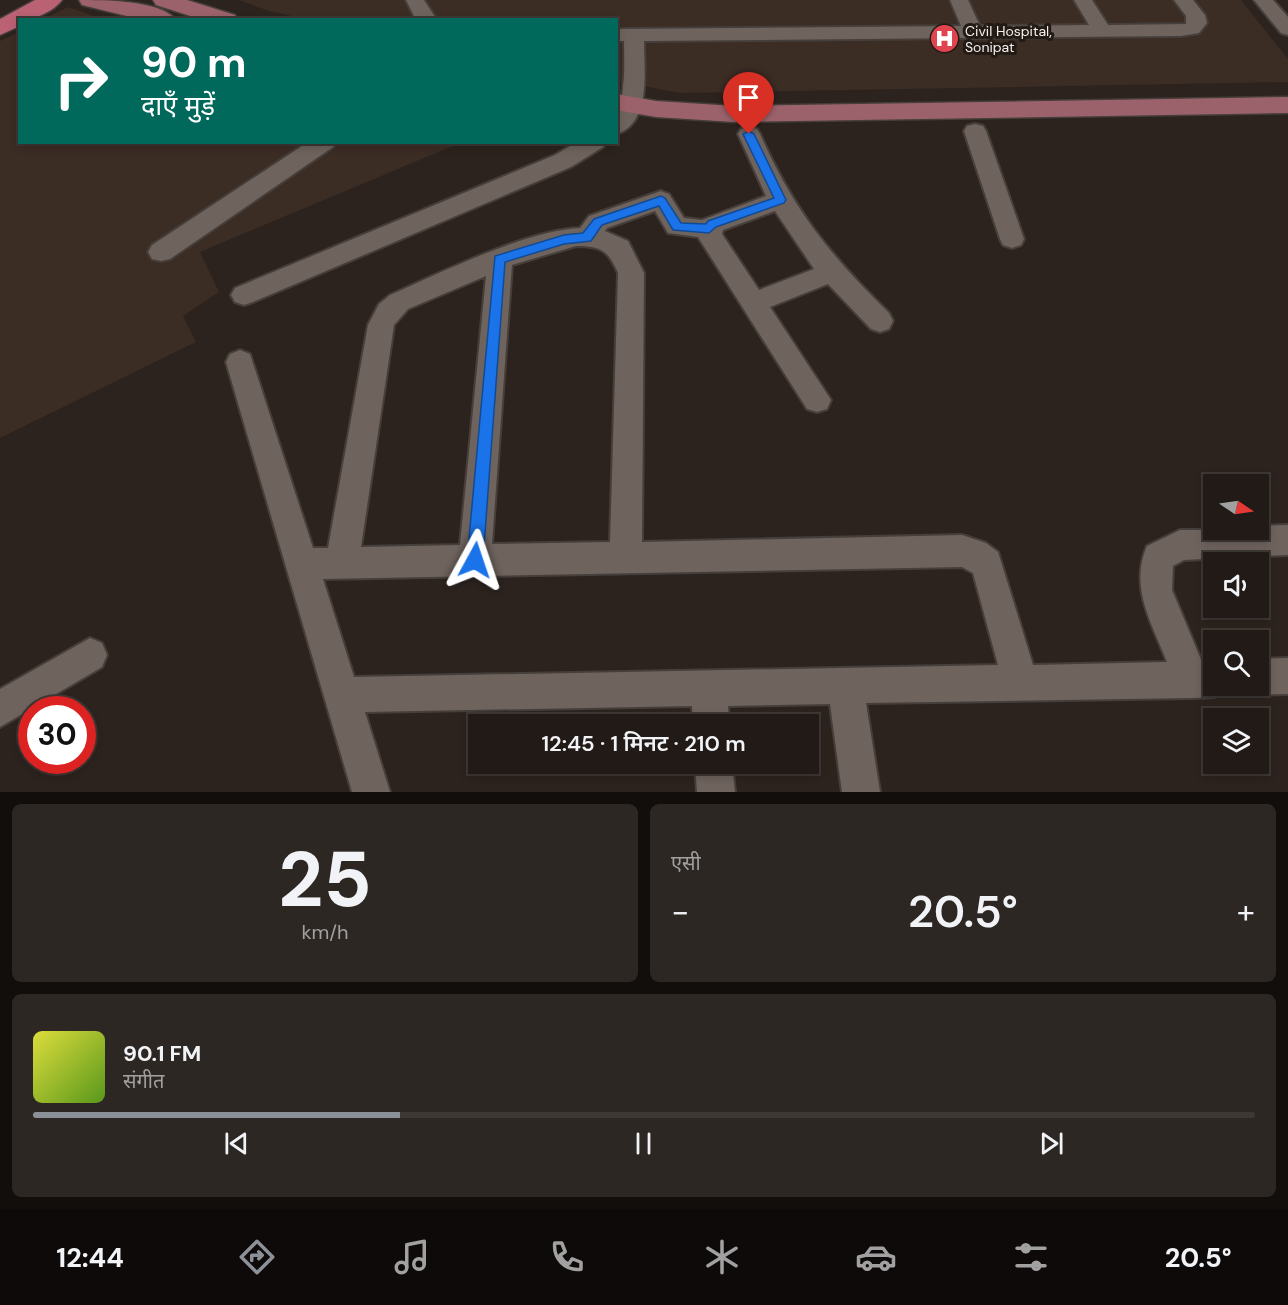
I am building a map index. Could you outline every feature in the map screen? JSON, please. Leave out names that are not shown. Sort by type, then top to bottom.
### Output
[{"type":"highway","points":[[0,17],[32,0]]},
{"type":"highway","points":[[18,18],[51,0]]},
{"type":"highway","points":[[0,28],[18,18]]},
{"type":"main road","points":[[90,0],[158,18]]},
{"type":"main road","points":[[164,0],[221,18]]},
{"type":"main road","points":[[620,116],[656,109],[734,114],[1288,105]]},
{"type":"main road","points":[[620,116],[704,134],[1288,124]]},
{"type":"street","points":[[415,0],[421,14],[426,18]]},
{"type":"street","points":[[959,0],[973,31]]},
{"type":"street","points":[[1083,0],[1102,30]]},
{"type":"street","points":[[620,116],[626,35],[1192,29],[1197,23],[1195,15],[1184,0]]},
{"type":"street","points":[[1263,0],[1288,29]]},
{"type":"street","points":[[975,131],[1012,239]]},
{"type":"street","points":[[749,134],[780,200],[801,234],[832,272],[880,321]]},
{"type":"street","points":[[160,252],[322,144]]},
{"type":"street","points":[[244,294],[563,161],[592,144]]},
{"type":"street","points":[[586,238],[598,222],[661,200],[677,227],[709,229]]},
{"type":"street","points":[[780,200],[712,224],[709,235],[817,400]]},
{"type":"street","points":[[342,563],[381,325],[388,312],[399,302],[500,259],[564,239],[594,237],[619,248],[631,273],[626,557]]},
{"type":"street","points":[[475,560],[500,259]]},
{"type":"street","points":[[752,303],[832,272]]},
{"type":"street","points":[[240,362],[371,792]]},
{"type":"street","points":[[341,695],[1203,680],[1155,590],[1158,557],[1180,545],[1288,540]]},
{"type":"street","points":[[301,564],[962,551],[975,554],[987,563],[1021,684]]},
{"type":"street","points":[[0,709],[90,655]]},
{"type":"street","points":[[1269,677],[1288,676]]},
{"type":"street","points":[[845,686],[861,792]]},
{"type":"street","points":[[709,689],[710,714]]},
{"type":"street","points":[[715,774],[716,792]]},
{"type":"shaded area","name":"Civil Hospital, Sonipat","points":[[239,0],[1241,0],[1288,59],[1288,82],[680,93],[618,81],[618,18],[301,18],[269,11]]},
{"type":"shaded area","points":[[68,7],[100,18],[45,18]]},
{"type":"shaded area","points":[[18,32],[18,144],[458,144],[200,252],[219,292],[183,316],[196,342],[0,438],[0,41]]},
{"type":"place","name":"Civil Hospital, Sonipat","points":[[944,39]]},
{"type":"route","points":[[475,560],[500,259],[564,239],[586,238],[598,222],[661,200],[677,227],[709,229],[712,224],[780,200],[749,134]]}]
